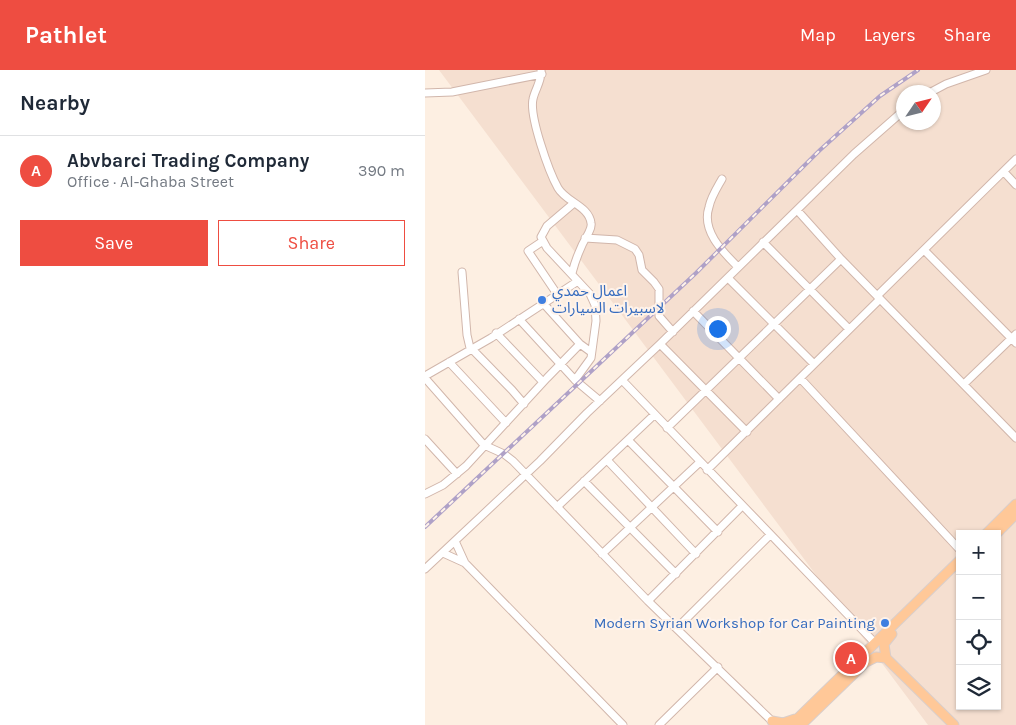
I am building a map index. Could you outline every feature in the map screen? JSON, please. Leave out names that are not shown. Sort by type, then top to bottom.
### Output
[{"type":"main road","points":[[990,530],[1016,504]]},
{"type":"main road","points":[[1000,530],[1016,514]]},
{"type":"main road","points":[[774,723],[797,723],[956,564]]},
{"type":"main road","points":[[886,658],[884,648],[886,640],[956,573]]},
{"type":"main road","points":[[836,686],[870,659],[877,656],[886,658],[954,725]]},
{"type":"street","points":[[941,86],[986,70]]},
{"type":"street","points":[[425,93],[453,92],[542,72],[533,102],[539,142],[558,188],[566,198],[586,212],[591,223],[591,227],[578,250],[572,273]]},
{"type":"street","points":[[425,569],[526,475],[763,242],[870,139],[896,117]]},
{"type":"street","points":[[707,470],[849,329],[923,250],[1016,159]]},
{"type":"street","points":[[1003,172],[1016,184]]},
{"type":"street","points":[[722,179],[709,206],[708,223],[713,238],[738,268]]},
{"type":"street","points":[[574,203],[547,226],[541,234],[543,241],[590,294],[595,305],[591,359],[575,380]]},
{"type":"street","points":[[797,210],[841,259],[1016,438]]},
{"type":"street","points":[[585,238],[617,240],[635,249],[639,255],[642,270],[659,289],[659,316],[673,332]]},
{"type":"street","points":[[543,241],[528,251],[557,294]]},
{"type":"street","points":[[763,242],[849,329]]},
{"type":"street","points":[[923,250],[1015,339],[964,384]]},
{"type":"street","points":[[667,428],[841,259]]},
{"type":"street","points":[[462,272],[467,335],[471,348],[524,404]]},
{"type":"street","points":[[727,278],[814,364]]},
{"type":"street","points":[[578,281],[425,377],[484,445],[503,454],[526,475],[648,601],[774,723]]},
{"type":"street","points":[[543,303],[580,344],[591,352]]},
{"type":"street","points":[[693,311],[779,399]]},
{"type":"street","points":[[519,319],[575,380],[600,401]]},
{"type":"street","points":[[497,333],[543,382]]},
{"type":"street","points":[[425,494],[443,485],[457,474],[580,344]]},
{"type":"street","points":[[660,344],[747,432]]},
{"type":"street","points":[[449,362],[505,423]]},
{"type":"street","points":[[800,378],[956,546]]},
{"type":"street","points":[[622,380],[875,643]]},
{"type":"street","points":[[557,507],[654,415]]},
{"type":"street","points":[[425,439],[457,474]]},
{"type":"street","points":[[628,440],[717,532]]},
{"type":"street","points":[[607,460],[696,554]]},
{"type":"street","points":[[602,554],[700,462]]},
{"type":"street","points":[[584,482],[676,574]]},
{"type":"street","points":[[648,601],[742,506]]},
{"type":"street","points":[[677,628],[770,535]]},
{"type":"street","points":[[455,541],[465,563],[623,725]]},
{"type":"street","points":[[443,553],[465,563]]},
{"type":"street","points":[[659,725],[717,667]]},
{"type":"shaded area","points":[[439,70],[1016,70],[1016,725],[928,725]]},
{"type":"railway","points":[[425,527],[696,273],[820,150],[880,96],[918,70]]},
{"type":"place","name":"اعمال حمدي لاسبيرات السيارات","points":[[542,300]]},
{"type":"place","name":"Modern Syrian Workshop for Car Painting","points":[[885,623]]},
{"type":"place","name":"Abvbarci Trading Company","points":[[851,658]]}]
